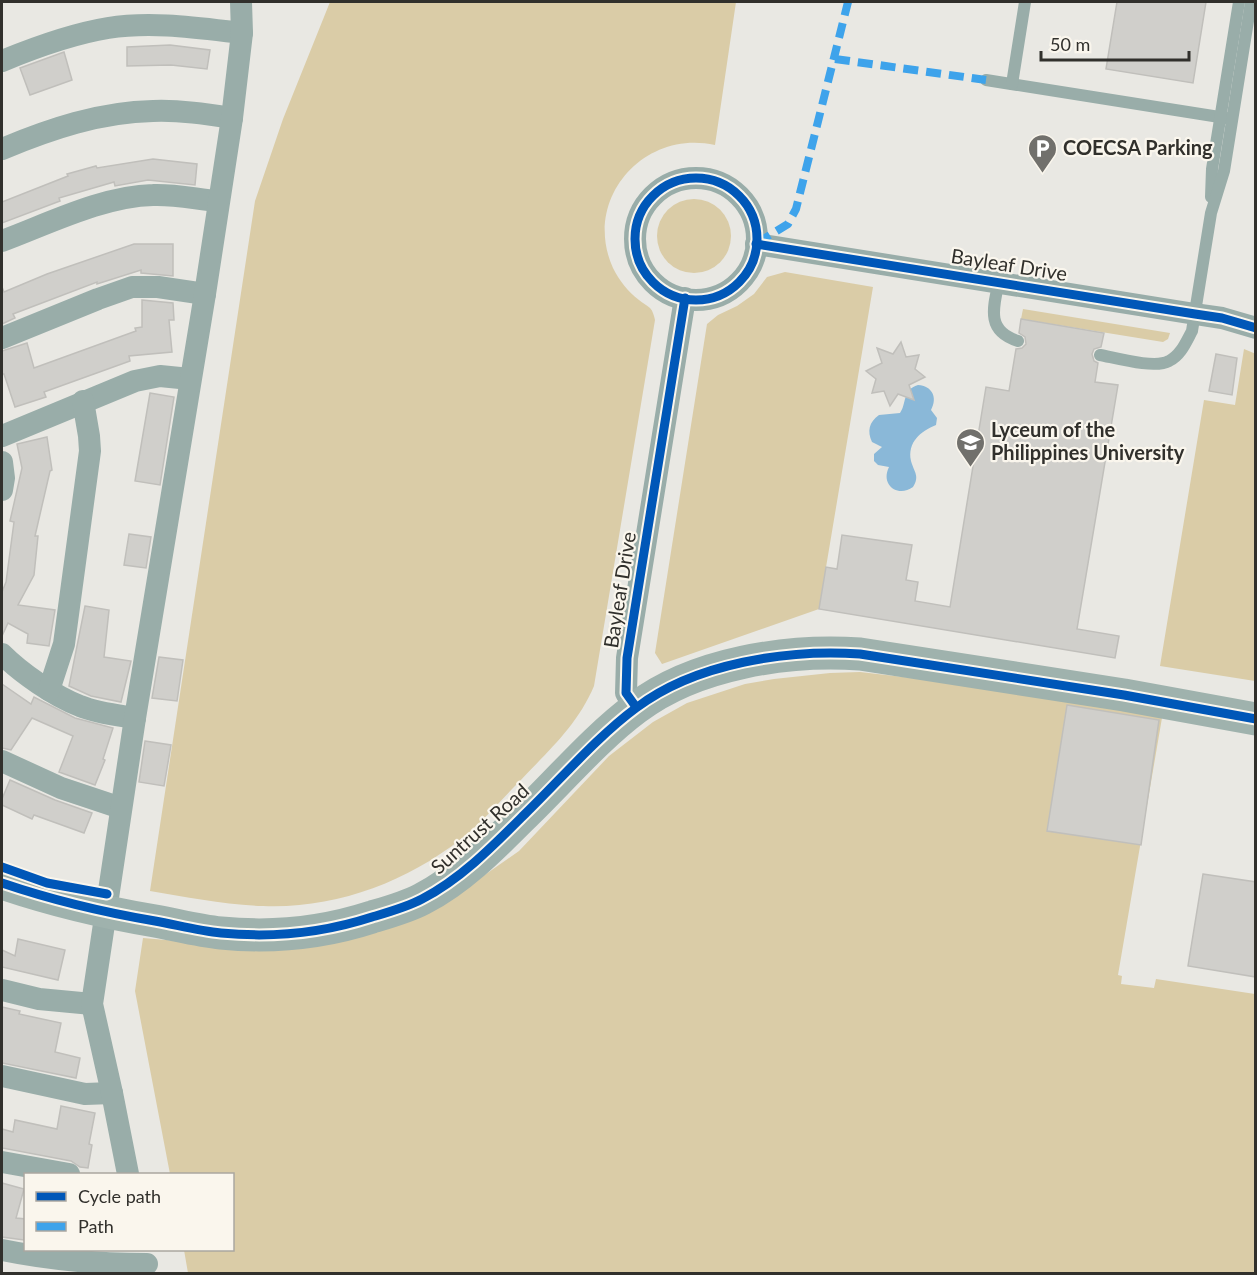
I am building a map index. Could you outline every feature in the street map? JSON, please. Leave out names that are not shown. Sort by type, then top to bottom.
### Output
[{"type":"street","points":[[128,1173],[92,1004],[135,718],[232,118],[242,33],[241,2]]},
{"type":"street","points":[[2,61],[38,45],[108,28],[147,25],[242,33]]},
{"type":"street","points":[[2,149],[88,119],[120,113],[189,112],[232,118]]},
{"type":"street","points":[[694,178],[712,180],[729,188],[743,200],[755,225],[756,244],[751,264],[732,287],[724,293],[705,299],[685,298],[668,292],[652,281],[642,266],[636,249],[636,230],[641,212],[659,190],[675,182],[694,178]]},
{"type":"street","points":[[2,241],[96,206],[125,198],[153,195],[218,201]]},
{"type":"street","name":"Bayleaf Drive","points":[[756,244],[1222,318],[1256,328]]},
{"type":"street","points":[[2,339],[98,298],[132,288],[158,287],[205,294]]},
{"type":"street","name":"Bayleaf Drive","points":[[631,700],[627,658],[685,298]]},
{"type":"street","points":[[2,436],[135,381],[160,376],[190,379]]},
{"type":"street","points":[[49,690],[64,644],[90,451],[83,401]]},
{"type":"street","points":[[2,462],[4,478],[2,490]]},
{"type":"street","points":[[631,700],[656,675],[709,656],[769,643],[835,636],[865,638],[1256,697]]},
{"type":"street","points":[[631,700],[714,670],[771,658],[836,652],[1124,695],[1256,719]]},
{"type":"street","points":[[2,654],[49,690],[79,706],[135,718]]},
{"type":"street","name":"Suntrust Road","points":[[2,883],[43,897],[218,915],[265,918],[313,915],[350,908],[385,896],[426,877],[470,846],[593,720],[631,700]]},
{"type":"street","points":[[2,761],[61,788],[121,808]]},
{"type":"street","name":"Suntrust Road","points":[[2,867],[106,903]]},
{"type":"street","points":[[2,990],[39,999],[92,1004]]},
{"type":"street","points":[[2,1076],[85,1094],[112,1093]]},
{"type":"street","points":[[2,1162],[63,1173]]},
{"type":"street","points":[[2,1250],[43,1258],[98,1264],[146,1262]]},
{"type":"lane","points":[[1012,84],[1025,2]]},
{"type":"lane","points":[[1100,355],[1150,363],[1169,361],[1183,348],[1192,331],[1211,213],[1224,171],[1226,118],[1239,2]]},
{"type":"lane","points":[[1226,118],[1251,2]]},
{"type":"lane","points":[[986,80],[1226,118]]},
{"type":"lane","name":"Bayleaf Drive","points":[[999,281],[993,309],[998,331],[1005,338],[1018,341]]},
{"type":"shaded area","points":[[330,2],[736,2],[715,145],[689,143],[664,148],[643,159],[625,175],[613,195],[606,218],[606,243],[613,268],[628,290],[651,309],[655,320],[594,686],[579,714],[561,737],[469,833],[439,855],[416,868],[368,890],[342,898],[290,906],[235,904],[150,891],[255,201],[283,119]]},
{"type":"shaded area","points":[[694,199],[715,205],[725,215],[731,236],[725,257],[715,267],[694,273],[673,267],[663,257],[657,236],[663,215],[673,205]]},
{"type":"shaded area","points":[[785,272],[873,287],[819,609],[662,664],[655,653],[707,324],[754,294],[767,277]]},
{"type":"shaded area","points":[[1023,309],[1170,333],[1168,339],[1163,342],[1021,319]]},
{"type":"shaded area","points":[[1244,349],[1256,354],[1255,681],[1160,666],[1204,400],[1235,405]]},
{"type":"shaded area","points":[[860,672],[1067,696],[1163,712],[1118,975],[1122,976],[1121,984],[1154,988],[1156,979],[1255,994],[1255,1273],[188,1273],[184,1251],[234,1251],[234,1173],[170,1173],[135,991],[143,938],[247,947],[446,902],[519,851],[609,756],[653,722],[687,703],[745,684],[830,673]]},
{"type":"water","points":[[918,385],[930,390],[934,397],[931,410],[937,418],[936,425],[920,434],[911,448],[911,461],[916,477],[913,487],[902,491],[896,490],[892,488],[887,479],[889,467],[878,465],[874,461],[874,454],[882,447],[872,442],[870,427],[879,415],[900,413],[907,393]]},
{"type":"building","points":[[1117,2],[1206,2],[1193,83],[1106,69]]},
{"type":"building","points":[[170,45],[210,50],[207,69],[171,65],[127,66],[127,47]]},
{"type":"building","points":[[64,52],[72,80],[30,95],[20,68]]},
{"type":"building","points":[[153,159],[197,164],[195,185],[148,180],[115,186],[114,182],[59,198],[60,201],[2,223],[2,202],[68,176],[67,174],[96,166],[97,168]]},
{"type":"building","points":[[134,244],[173,244],[173,276],[141,273],[141,270],[97,284],[97,282],[13,314],[15,318],[2,324],[2,287],[4,292],[47,274]]},
{"type":"building","points":[[142,300],[173,303],[174,320],[169,320],[172,352],[129,356],[130,361],[44,392],[46,397],[15,407],[4,374],[2,374],[2,351],[27,343],[34,368],[136,331],[135,328],[142,327]]},
{"type":"building","points":[[1021,319],[1104,333],[1101,347],[1094,349],[1092,354],[1094,361],[1098,363],[1095,382],[1118,385],[1077,629],[1119,636],[1115,658],[819,609],[826,567],[837,569],[842,535],[912,545],[906,580],[918,582],[915,601],[950,607],[986,387],[1009,391],[1016,349],[1026,344],[1025,337],[1019,333]]},
{"type":"building","points":[[901,342],[906,357],[919,355],[915,369],[925,377],[909,385],[914,400],[898,394],[890,406],[884,391],[872,393],[876,379],[866,371],[882,363],[877,348],[893,354]]},
{"type":"building","points":[[1216,354],[1237,358],[1232,395],[1209,391]]},
{"type":"building","points":[[150,393],[174,397],[160,485],[135,481]]},
{"type":"building","points":[[47,437],[52,470],[35,536],[38,536],[34,575],[18,605],[55,610],[49,646],[27,643],[28,634],[8,623],[2,636],[2,592],[6,582],[14,522],[10,521],[22,468],[17,444]]},
{"type":"building","points":[[129,534],[151,537],[146,568],[124,565]]},
{"type":"building","points":[[85,606],[109,610],[104,657],[131,661],[121,702],[91,696],[69,686]]},
{"type":"building","points":[[159,657],[183,660],[177,701],[152,698]]},
{"type":"building","points":[[2,684],[31,704],[34,697],[75,718],[113,728],[103,759],[105,760],[95,785],[59,772],[73,736],[32,718],[11,750],[2,748]]},
{"type":"building","points":[[1067,705],[1159,720],[1141,845],[1047,831]]},
{"type":"building","points":[[145,741],[171,745],[164,786],[139,782]]},
{"type":"building","points":[[10,780],[92,813],[84,833],[34,815],[32,819],[2,805],[2,799]]},
{"type":"building","points":[[1203,874],[1256,882],[1256,977],[1188,966]]},
{"type":"building","points":[[18,939],[65,950],[58,980],[2,967],[2,950],[15,956]]},
{"type":"building","points":[[2,1007],[20,1011],[19,1014],[61,1023],[55,1052],[80,1058],[76,1078],[2,1063]]},
{"type":"building","points":[[61,1106],[95,1113],[89,1144],[92,1145],[88,1168],[80,1167],[71,1161],[2,1148],[2,1129],[13,1132],[15,1120],[57,1129]]},
{"type":"building","points":[[2,1183],[24,1189],[16,1218],[24,1219],[24,1240],[2,1237]]},
{"type":"marked path","points":[[757,243],[788,224],[796,209],[848,2]]},
{"type":"marked path","points":[[835,59],[986,80]]},
{"type":"cycle path","points":[[696,178],[719,183],[739,196],[752,216],[757,239],[752,262],[739,282],[719,295],[696,300],[673,295],[653,282],[640,262],[635,239],[640,216],[653,196],[673,183],[696,178]]},
{"type":"cycle path","points":[[756,244],[1222,318],[1256,328]]},
{"type":"cycle path","points":[[636,707],[626,693],[627,658],[685,298]]},
{"type":"cycle path","points":[[2,883],[96,910],[213,932],[259,935],[297,933],[354,922],[410,904],[450,882],[489,849],[579,759],[636,708],[686,680],[743,662],[773,657],[803,654],[860,654],[1124,695],[1256,719]]},
{"type":"cycle path","points":[[2,867],[47,883],[107,894]]},
{"type":"place","name":"COECSA Parking","points":[[1042,174]]},
{"type":"place","name":"Lyceum of the Philippines University","points":[[970,468]]}]
